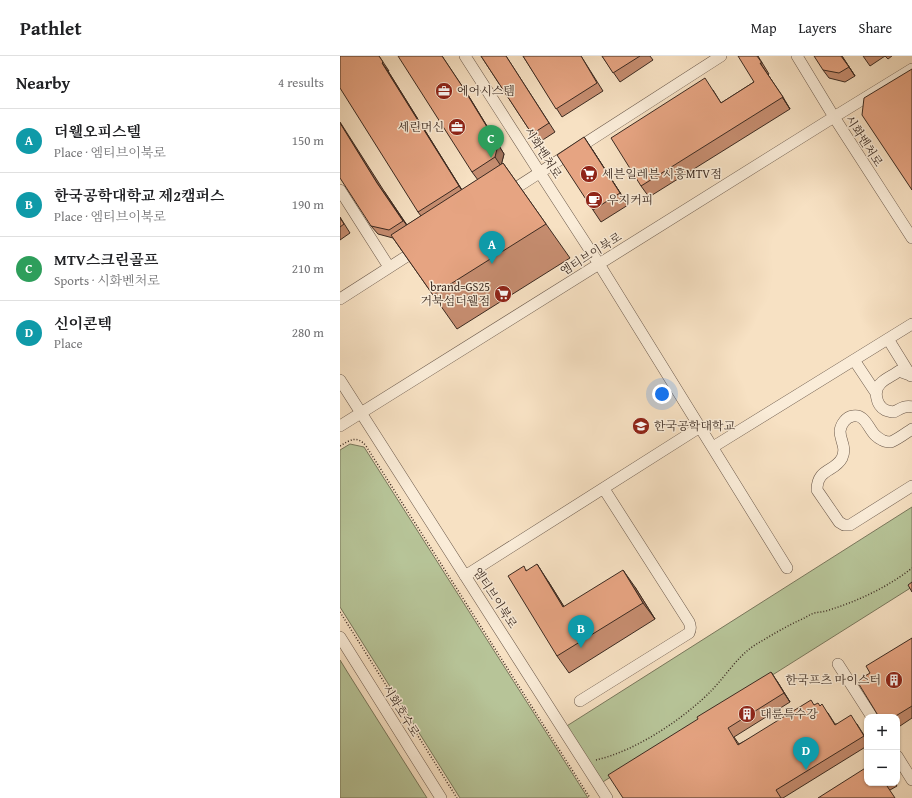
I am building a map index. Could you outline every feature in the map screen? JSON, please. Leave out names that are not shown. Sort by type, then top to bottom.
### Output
[{"type":"street","name":"시화벤처로","points":[[466,56],[599,264],[787,568]]},
{"type":"street","points":[[501,198],[721,56]]},
{"type":"street","name":"시화벤처로","points":[[797,56],[834,117],[912,238]]},
{"type":"street","name":"엠티브이북로","points":[[361,412],[912,69]]},
{"type":"street","points":[[340,190],[389,267]]},
{"type":"street","points":[[340,298],[428,242]]},
{"type":"street","points":[[713,447],[912,324]]},
{"type":"street","points":[[888,339],[911,376]]},
{"type":"street","points":[[854,360],[876,393]]},
{"type":"street","points":[[911,376],[899,371],[880,383],[877,388],[876,398],[884,409],[894,412],[903,407],[908,406],[912,408]]},
{"type":"street","name":"엠티브이북로","points":[[340,380],[607,798]]},
{"type":"street","points":[[340,426],[361,412]]},
{"type":"street","points":[[912,428],[890,442],[885,442],[876,436],[862,417],[856,416],[845,419],[840,431],[844,450],[842,458],[839,463],[819,478],[817,490],[839,522],[850,526],[912,486]]},
{"type":"street","points":[[465,576],[700,427]]},
{"type":"street","points":[[580,701],[689,633],[691,629],[689,622],[604,488]]},
{"type":"street","name":"시화호수로","points":[[340,637],[441,798]]},
{"type":"street","points":[[838,664],[870,714]]},
{"type":"street","points":[[900,761],[912,780]]},
{"type":"path","points":[[340,446],[346,441],[353,439],[364,443],[590,798]]},
{"type":"path","points":[[584,762],[609,757],[660,731],[682,716],[714,688],[737,662],[754,646],[814,613],[827,611],[862,598],[888,584],[912,568]]},
{"type":"path","points":[[340,612],[457,798]]},
{"type":"green space","points":[[350,444],[364,447],[588,798],[460,798],[340,607],[340,450]]},
{"type":"green space","points":[[912,507],[912,587],[598,785],[562,729]]},
{"type":"green space","points":[[340,660],[348,673],[427,798],[340,798]]},
{"type":"building","points":[[340,56],[379,56],[459,186],[418,212],[340,88]]},
{"type":"building","points":[[398,56],[442,56],[498,145],[495,157],[472,172]]},
{"type":"building","points":[[481,56],[506,56],[549,123],[532,134]]},
{"type":"building","points":[[523,56],[581,56],[597,83],[556,109]]},
{"type":"building","points":[[602,56],[640,56],[613,73]]},
{"type":"building","points":[[738,56],[757,56],[762,63],[760,63],[783,97],[641,186],[611,138],[705,78],[721,103],[754,82]]},
{"type":"building","points":[[814,56],[841,56],[849,67],[839,73],[823,70]]},
{"type":"building","points":[[912,69],[912,190],[862,115],[864,98]]},
{"type":"building","points":[[340,123],[377,183],[403,221],[389,230],[371,226],[340,178]]},
{"type":"building","points":[[584,137],[620,193],[593,210],[557,155]]},
{"type":"building","points":[[503,163],[546,224],[433,295],[391,235]]},
{"type":"building","points":[[340,218],[344,224],[340,227]]},
{"type":"building","points":[[537,564],[563,607],[623,570],[643,603],[557,656],[508,576],[524,566],[526,571]]},
{"type":"building","points":[[912,582],[912,592],[908,585]]},
{"type":"building","points":[[912,638],[912,706],[899,714],[877,714],[857,681],[870,673],[866,666]]},
{"type":"building","points":[[771,672],[784,693],[728,728],[738,745],[811,700],[814,705],[818,703],[820,706],[822,704],[835,725],[851,715],[864,736],[776,790],[781,798],[623,798],[608,775],[698,719],[697,717]]},
{"type":"building","points":[[864,769],[864,786],[887,786],[895,798],[818,798]]},
{"type":"place","name":"에어시스템","points":[[444,91]]},
{"type":"place","name":"세린머신","points":[[457,127]]},
{"type":"place","name":"MTV스크린골프","points":[[491,158]]},
{"type":"place","name":"세븐일레븐 시흥MTV점","points":[[589,174]]},
{"type":"place","name":"우지커피","points":[[594,200]]},
{"type":"place","name":"더웰오피스텔","points":[[492,264]]},
{"type":"place","name":"brand=GS25 거북섬더웰점","points":[[503,294]]},
{"type":"place","name":"한국공학대학교","points":[[641,426]]},
{"type":"place","name":"한국공학대학교 제2캠퍼스","points":[[581,648]]},
{"type":"place","name":"한국프츠 마이스터","points":[[894,680]]},
{"type":"place","name":"대륜특수강","points":[[747,714]]},
{"type":"place","name":"신이콘텍","points":[[806,770]]}]
